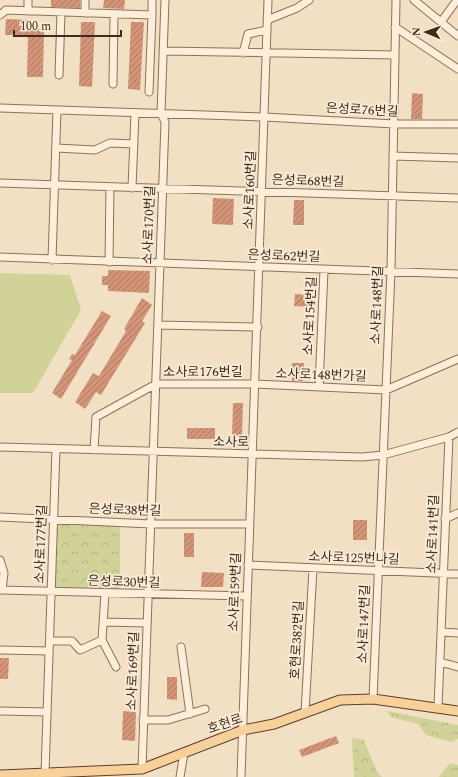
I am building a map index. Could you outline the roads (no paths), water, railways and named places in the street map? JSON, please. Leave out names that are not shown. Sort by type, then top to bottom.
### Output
[{"type":"main road","name":"호현로","points":[[0,775],[30,775],[45,773],[62,775],[131,773],[243,730],[274,724],[340,700],[373,699],[458,711]]},
{"type":"street","points":[[28,0],[28,11]]},
{"type":"street","points":[[85,0],[85,13]]},
{"type":"street","points":[[149,92],[152,0]]},
{"type":"street","name":"소사로170번길","points":[[153,452],[165,122],[161,113],[165,0]]},
{"type":"street","name":"소사로160번길","points":[[252,454],[258,327],[268,0]]},
{"type":"street","points":[[267,20],[297,8],[309,0]]},
{"type":"street","name":"소사로148번길","points":[[383,455],[391,272],[396,0]]},
{"type":"street","points":[[414,0],[458,36]]},
{"type":"street","points":[[441,22],[457,0]]},
{"type":"street","points":[[0,15],[6,10],[152,15]]},
{"type":"street","points":[[59,75],[61,12]]},
{"type":"street","points":[[113,84],[114,14]]},
{"type":"street","points":[[395,27],[458,69]]},
{"type":"street","points":[[243,53],[248,34],[267,30]]},
{"type":"street","points":[[164,51],[395,55]]},
{"type":"street","name":"은성로76번길","points":[[0,108],[264,116],[394,124],[458,124]]},
{"type":"street","points":[[52,260],[57,110]]},
{"type":"street","points":[[132,188],[135,113]]},
{"type":"street","points":[[56,148],[95,150],[110,143],[134,144]]},
{"type":"street","points":[[393,156],[458,158]]},
{"type":"street","name":"은성로68번길","points":[[0,182],[132,188],[458,198]]},
{"type":"street","points":[[108,262],[110,187]]},
{"type":"street","name":"은성로62번길","points":[[0,257],[324,270],[458,273]]},
{"type":"street","name":"소사로154번길","points":[[319,387],[324,270]]},
{"type":"street","points":[[158,325],[258,327]]},
{"type":"street","points":[[386,390],[458,359]]},
{"type":"street","name":"소사로176번길","points":[[94,450],[96,417],[156,384],[255,384]]},
{"type":"street","name":"소사로148번가길","points":[[255,384],[386,390]]},
{"type":"street","name":"소사로","points":[[0,447],[362,457],[383,455],[449,437],[458,432]]},
{"type":"street","name":"소사로141번길","points":[[438,707],[449,437]]},
{"type":"street","name":"소사로177번길","points":[[45,773],[56,449]]},
{"type":"street","name":"소사로169번길","points":[[142,769],[153,452]]},
{"type":"street","name":"소사로159번길","points":[[241,777],[252,454]]},
{"type":"street","name":"소사로147번길","points":[[373,699],[383,455]]},
{"type":"street","points":[[446,519],[458,513]]},
{"type":"street","name":"은성로38번길","points":[[0,517],[151,524],[250,524]]},
{"type":"street","points":[[0,560],[4,573],[1,590]]},
{"type":"street","name":"소사로125번나길","points":[[248,566],[458,574]]},
{"type":"street","name":"호현로382번길","points":[[305,712],[313,568]]},
{"type":"street","name":"은성로30번길","points":[[1,590],[148,595],[247,596]]},
{"type":"street","points":[[105,593],[102,640],[116,667]]},
{"type":"street","name":"소사로169번길","points":[[103,622],[147,623]]},
{"type":"street","points":[[441,632],[458,633]]},
{"type":"street","points":[[50,641],[72,641],[80,650],[102,640]]},
{"type":"street","points":[[181,647],[190,714]]},
{"type":"street","points":[[0,650],[49,651]]},
{"type":"street","points":[[440,662],[458,667]]},
{"type":"street","name":"소사로169번길","points":[[143,720],[168,720],[205,710]]},
{"type":"street","points":[[0,711],[47,712]]},
{"type":"street","points":[[180,777],[184,753]]}]
